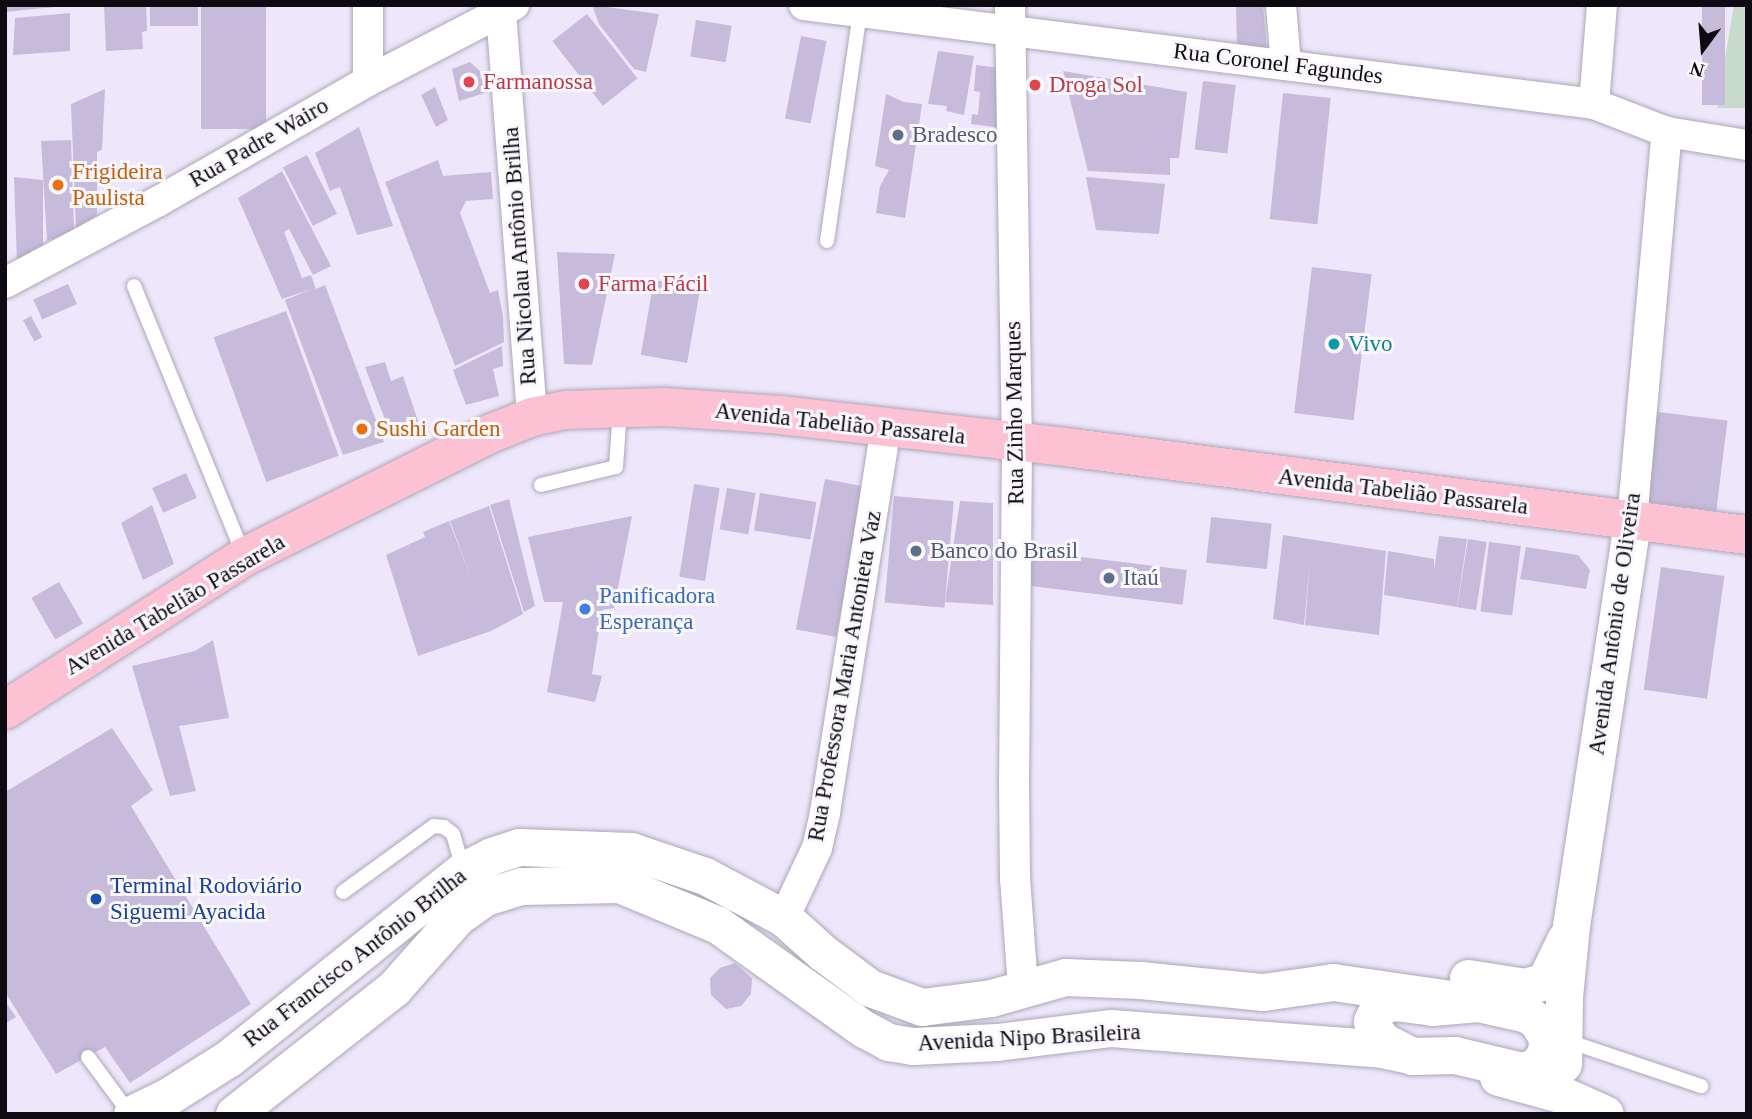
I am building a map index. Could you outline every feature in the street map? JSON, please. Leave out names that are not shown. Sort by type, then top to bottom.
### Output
[{"type":"main road","name":"Avenida Tabelião Passarela","points":[[5,710],[244,557],[372,491],[532,417],[566,410],[620,407],[780,415],[1747,535]]},
{"type":"street","points":[[368,5],[368,81]]},
{"type":"street","name":"Rua Coronel Fagundes","points":[[804,5],[860,12],[1010,18],[1286,65],[1594,104],[1667,132],[1747,145]]},
{"type":"street","points":[[1281,5],[1286,65]]},
{"type":"street","points":[[1594,104],[1602,5]]},
{"type":"street","name":"Rua Padre Wairo","points":[[5,283],[157,202],[368,81],[508,8]]},
{"type":"street","name":"Rua Nicolau Antônio Brilha","points":[[508,8],[532,417]]},
{"type":"street","name":"Rua Zinho Marques","points":[[1010,18],[1017,444],[1015,878],[1023,988]]},
{"type":"street","name":"Avenida Antônio de Oliveira","points":[[1558,1104],[1571,926],[1632,521],[1667,132]]},
{"type":"street","name":"Rua Professora Maria Antonieta Vaz","points":[[784,918],[817,848],[825,812],[886,428]]},
{"type":"street","name":"Rua Francisco Antônio Brilha","points":[[131,1114],[167,1097],[229,1058],[464,870],[491,856],[519,848],[631,851],[705,876],[784,918],[823,953],[870,988],[922,1007],[953,1005],[1066,977],[1140,980],[1264,992],[1333,982],[1478,1003],[1527,1014],[1537,1021],[1547,1037],[1546,1054],[1535,1067],[1521,1071],[1455,1055],[1412,1056]]},
{"type":"street","name":"Avenida Nipo Brasileira","points":[[234,1114],[394,988],[458,916],[485,897],[521,886],[619,884],[718,925],[864,1029],[888,1042],[912,1046],[997,1042],[1111,1028],[1381,1049],[1412,1056],[1558,1104],[1605,1114]]},
{"type":"street","points":[[1333,982],[1404,970],[1525,987],[1545,981],[1571,926]]},
{"type":"street","points":[[1412,1056],[1383,1041],[1374,1030],[1372,1020],[1379,1006],[1394,1002],[1432,1007],[1478,1003]]},
{"type":"lane","points":[[827,241],[860,12]]},
{"type":"lane","points":[[134,286],[244,557]]},
{"type":"lane","points":[[541,485],[616,467],[620,407]]},
{"type":"lane","points":[[343,892],[434,826],[444,827],[453,834],[464,870]]},
{"type":"lane","points":[[1563,1039],[1701,1086]]},
{"type":"lane","points":[[88,1057],[131,1114]]},
{"type":"green space","points":[[1734,5],[1747,5],[1747,108],[1717,108]]},
{"type":"building","points":[[5,5],[55,5],[55,7],[5,12]]},
{"type":"building","points":[[104,5],[146,5],[147,31],[142,32],[143,49],[106,51]]},
{"type":"building","points":[[150,5],[198,5],[198,26],[150,26]]},
{"type":"building","points":[[201,5],[266,5],[266,129],[201,129]]},
{"type":"building","points":[[592,5],[659,14],[646,72],[634,69],[599,24]]},
{"type":"building","points":[[1236,5],[1263,5],[1267,52],[1237,50]]},
{"type":"building","points":[[1702,5],[1725,5],[1725,105],[1702,105]]},
{"type":"building","points":[[70,13],[70,51],[13,55],[15,18]]},
{"type":"building","points":[[587,14],[637,79],[603,106],[552,41]]},
{"type":"building","points":[[696,20],[732,26],[726,62],[690,57]]},
{"type":"building","points":[[801,36],[827,41],[810,123],[785,118]]},
{"type":"building","points":[[938,51],[974,56],[964,115],[946,111],[947,106],[928,104]]},
{"type":"building","name":"Farmanossa","points":[[470,62],[480,71],[485,93],[459,101],[452,69]]},
{"type":"building","points":[[976,65],[1002,68],[1002,128],[971,124],[972,114],[978,115],[980,92],[974,91]]},
{"type":"building","points":[[1063,71],[1187,92],[1179,158],[1170,158],[1170,175],[1088,171]]},
{"type":"building","points":[[1203,81],[1236,85],[1227,154],[1195,149]]},
{"type":"building","points":[[435,87],[448,120],[436,127],[421,95]]},
{"type":"building","points":[[105,89],[102,150],[97,152],[97,215],[76,229],[71,104]]},
{"type":"building","points":[[1283,93],[1331,98],[1317,224],[1270,219]]},
{"type":"building","name":"Bradesco","points":[[886,94],[904,102],[922,104],[905,218],[876,213],[880,186],[889,170],[875,166]]},
{"type":"building","points":[[359,127],[393,226],[357,235],[340,187],[330,191],[315,153]]},
{"type":"building","name":"Frigideira Paulista","points":[[71,140],[74,230],[47,241],[41,141]]},
{"type":"building","points":[[307,155],[337,214],[313,226],[283,167]]},
{"type":"building","points":[[438,160],[443,176],[491,172],[493,199],[466,201],[460,213],[490,293],[498,290],[503,316],[504,342],[455,366],[385,182]]},
{"type":"building","points":[[282,171],[331,266],[313,275],[289,229],[284,232],[302,278],[311,275],[316,289],[325,285],[384,442],[343,455],[285,300],[312,289],[282,299],[238,198]]},
{"type":"building","points":[[14,177],[43,180],[43,250],[17,263]]},
{"type":"building","points":[[1086,177],[1165,184],[1159,234],[1096,230]]},
{"type":"building","name":"Farma Fácil","points":[[557,252],[615,254],[592,365],[564,364]]},
{"type":"building","name":"Vivo","points":[[1312,267],[1372,274],[1354,420],[1294,413]]},
{"type":"building","points":[[654,280],[700,288],[687,363],[641,355]]},
{"type":"building","points":[[68,284],[77,304],[42,320],[33,299]]},
{"type":"building","points":[[286,311],[339,456],[266,482],[214,337]]},
{"type":"building","points":[[31,316],[42,337],[34,341],[23,320]]},
{"type":"building","points":[[502,346],[503,366],[493,369],[499,396],[466,405],[453,370]]},
{"type":"building","points":[[385,362],[391,381],[403,376],[420,427],[392,438],[365,367]]},
{"type":"building","points":[[1650,411],[1727,421],[1716,511],[1639,501]]},
{"type":"building","points":[[186,473],[197,498],[163,513],[152,488]]},
{"type":"building","points":[[825,479],[865,487],[836,637],[796,629]]},
{"type":"building","points":[[694,484],[720,488],[705,581],[679,577]]},
{"type":"building","points":[[727,488],[756,493],[748,534],[720,529]]},
{"type":"building","points":[[760,493],[816,502],[810,539],[754,531]]},
{"type":"building","name":"Banco do Brasil","points":[[894,496],[954,501],[944,608],[885,603]]},
{"type":"building","points":[[509,499],[535,606],[524,612],[490,505]]},
{"type":"building","points":[[960,501],[993,503],[993,605],[945,602]]},
{"type":"building","points":[[152,505],[174,564],[143,580],[121,523]]},
{"type":"building","points":[[489,506],[523,614],[491,631],[418,656],[386,555],[425,537],[423,532],[449,521],[473,583],[450,521]]},
{"type":"building","name":"Panificadora Esperança","points":[[632,516],[614,608],[602,610],[592,674],[602,676],[595,702],[547,692],[563,602],[544,602],[528,537]]},
{"type":"building","points":[[1211,517],[1272,523],[1267,569],[1206,563]]},
{"type":"building","points":[[1283,535],[1386,551],[1379,635],[1305,625],[1310,559],[1304,625],[1273,619]]},
{"type":"building","points":[[1439,536],[1467,539],[1457,607],[1384,595],[1388,551],[1434,559],[1434,571]]},
{"type":"building","points":[[1468,539],[1487,542],[1476,610],[1457,607]]},
{"type":"building","points":[[1489,542],[1521,546],[1512,615],[1480,611]]},
{"type":"building","points":[[1526,547],[1578,555],[1590,570],[1586,589],[1520,579]]},
{"type":"building","name":"Itaú","points":[[1033,551],[1187,570],[1183,605],[1029,586]]},
{"type":"building","points":[[1661,567],[1724,576],[1707,699],[1644,690]]},
{"type":"building","points":[[59,582],[83,624],[55,640],[31,598]]},
{"type":"building","points":[[213,640],[229,718],[179,726],[196,791],[170,796],[132,666],[195,651]]},
{"type":"building","name":"Terminal Rodoviário Siguemi Ayacida","points":[[112,728],[153,790],[131,806],[251,1004],[130,1083],[105,1047],[56,1074],[5,992],[5,792]]},
{"type":"building","points":[[735,963],[752,978],[751,994],[741,1006],[726,1009],[711,995],[710,978],[720,968]]},
{"type":"building","points":[[5,1001],[16,1017],[5,1024]]},
{"type":"place","name":"Farmanossa","points":[[469,82]]},
{"type":"place","name":"Droga Sol","points":[[1035,85]]},
{"type":"place","name":"Bradesco","points":[[898,135]]},
{"type":"place","name":"Frigideira Paulista","points":[[58,185]]},
{"type":"place","name":"Farma Fácil","points":[[584,284]]},
{"type":"place","name":"Vivo","points":[[1334,344]]},
{"type":"place","name":"Sushi Garden","points":[[362,429]]},
{"type":"place","name":"Banco do Brasil","points":[[916,551]]},
{"type":"place","name":"Itaú","points":[[1109,578]]},
{"type":"place","name":"Panificadora Esperança","points":[[585,609]]},
{"type":"place","name":"Terminal Rodoviário Siguemi Ayacida","points":[[96,899]]}]
